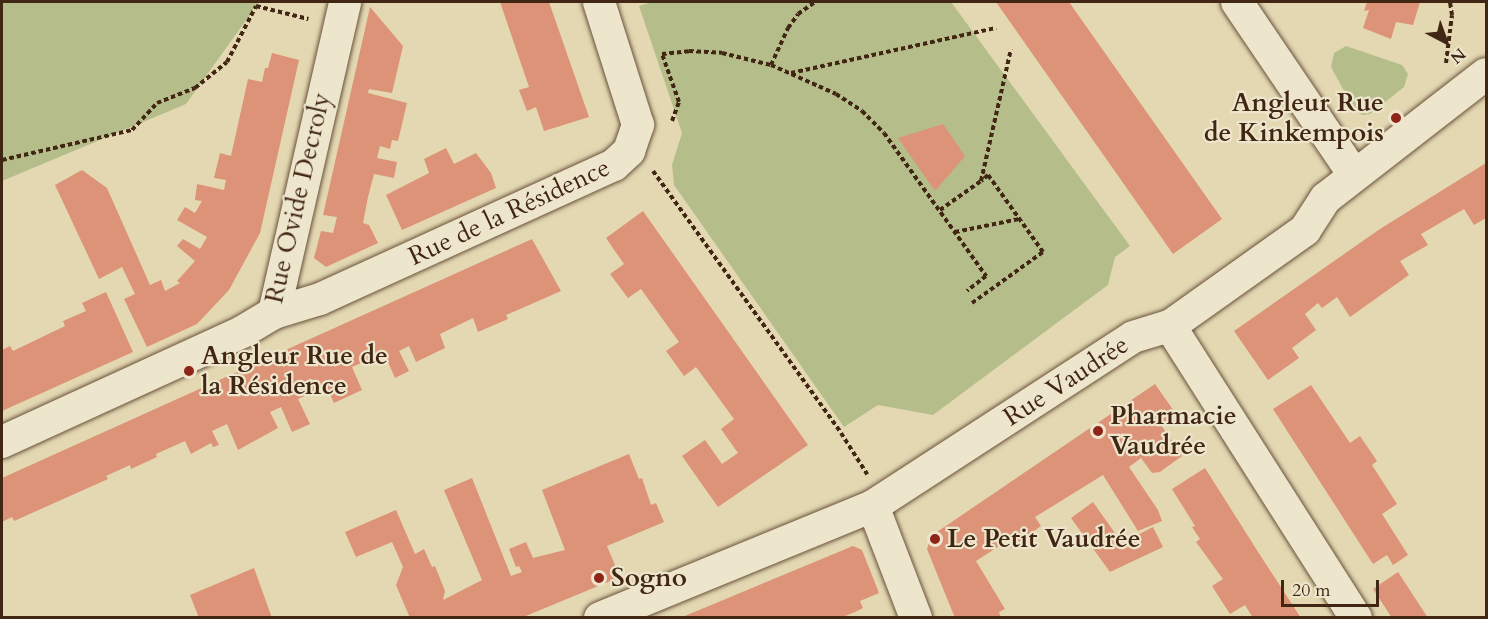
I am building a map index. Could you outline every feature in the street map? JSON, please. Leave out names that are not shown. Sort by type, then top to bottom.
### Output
[{"type":"street","name":"Rue de la Résidence","points":[[274,312],[320,299],[614,165],[629,152],[638,124],[599,2]]},
{"type":"street","points":[[1237,2],[1354,175]]},
{"type":"street","name":"Rue Ovide Decroly","points":[[2,442],[242,332],[274,312],[341,14]]},
{"type":"street","name":"Rue Vaudrée","points":[[600,618],[877,503],[1133,337],[1170,326],[1305,230],[1326,198],[1486,74]]},
{"type":"street","points":[[1170,326],[1356,618]]},
{"type":"street","points":[[877,503],[916,618]]},
{"type":"path","points":[[771,65],[788,28],[798,14],[815,2]]},
{"type":"path","points":[[1440,110],[1452,15],[1450,2]]},
{"type":"path","points":[[2,160],[132,130],[157,103],[195,87],[227,62],[256,6],[341,14]]},
{"type":"path","points":[[790,74],[996,28]]},
{"type":"path","points":[[981,181],[1011,49]]},
{"type":"path","points":[[672,121],[679,102],[662,54],[689,51],[722,53],[771,65],[836,94],[862,111],[884,133],[986,276],[967,291]]},
{"type":"path","points":[[629,152],[652,169],[841,434],[877,503]]},
{"type":"path","points":[[940,210],[988,175],[1043,252],[972,303]]},
{"type":"path","points":[[955,232],[1019,219]]},
{"type":"green space","points":[[2,2],[259,2],[186,104],[2,181]]},
{"type":"green space","points":[[652,2],[951,2],[1130,246],[1115,257],[1108,285],[933,415],[878,405],[844,427],[674,185],[672,165],[682,133],[639,6]]},
{"type":"green space","points":[[1346,46],[1402,65],[1408,74],[1404,87],[1370,114],[1362,115],[1354,109],[1331,67],[1334,53]]},
{"type":"building","points":[[500,2],[549,2],[589,117],[544,131],[536,107],[527,111],[519,90],[529,87]]},
{"type":"building","points":[[996,2],[1069,2],[1222,219],[1173,254]]},
{"type":"building","points":[[1367,2],[1420,2],[1413,25],[1396,22],[1391,39],[1363,28],[1369,10],[1364,11]]},
{"type":"building","points":[[370,7],[403,46],[392,93],[369,89],[368,93],[407,103],[398,141],[392,140],[390,149],[380,146],[377,158],[397,162],[394,178],[374,174],[368,197],[363,223],[369,225],[378,243],[326,267],[314,258],[321,231],[333,233],[337,217],[323,215]]},
{"type":"building","points":[[272,53],[299,60],[260,233],[229,290],[197,324],[147,347],[124,299],[135,294],[122,267],[99,279],[55,185],[82,170],[107,188],[150,285],[161,280],[165,291],[180,283],[177,281],[195,261],[177,246],[183,239],[200,249],[207,237],[177,220],[185,207],[195,213],[202,201],[195,200],[197,184],[224,190],[226,180],[214,178],[220,153],[231,156],[248,79],[262,82]]},
{"type":"building","points":[[943,124],[965,156],[935,191],[898,138]]},
{"type":"building","points":[[446,148],[454,164],[476,153],[491,173],[496,188],[402,230],[386,195],[429,173],[424,159]]},
{"type":"building","points":[[1486,163],[1486,218],[1474,225],[1464,209],[1421,234],[1428,245],[1400,261],[1409,275],[1350,317],[1337,297],[1322,308],[1318,303],[1305,314],[1316,330],[1292,348],[1299,358],[1268,380],[1234,331],[1380,229]]},
{"type":"building","points":[[643,211],[808,445],[718,507],[682,456],[705,440],[722,464],[738,453],[721,429],[734,419],[696,367],[684,376],[666,351],[679,342],[641,289],[628,298],[610,274],[624,264],[606,238]]},
{"type":"building","points":[[532,239],[561,291],[506,315],[508,319],[478,332],[473,318],[440,334],[445,348],[416,362],[409,346],[399,351],[409,371],[395,378],[384,353],[352,367],[362,390],[334,403],[326,386],[298,399],[310,424],[292,432],[281,407],[270,412],[278,428],[238,450],[227,424],[212,431],[219,445],[213,447],[211,443],[191,454],[185,441],[156,454],[157,457],[131,469],[130,465],[106,476],[108,479],[14,521],[12,517],[2,522],[2,478]]},
{"type":"building","points":[[106,292],[133,352],[2,411],[2,350],[10,346],[13,351],[65,326],[63,321],[86,311],[82,303]]},
{"type":"building","points":[[1155,384],[1176,414],[1161,425],[1182,456],[1160,472],[1152,473],[1141,458],[1129,467],[1158,510],[1162,521],[1138,531],[1103,475],[1035,517],[1041,526],[1011,548],[1007,541],[976,561],[1005,609],[999,612],[1001,618],[955,618],[927,549],[931,536]]},
{"type":"building","points":[[1311,385],[1350,443],[1360,436],[1377,461],[1372,465],[1397,504],[1382,514],[1408,555],[1393,565],[1387,555],[1373,564],[1273,409]]},
{"type":"building","points":[[629,454],[639,479],[642,478],[651,505],[656,503],[664,522],[607,546],[620,577],[521,618],[410,618],[396,585],[403,567],[392,542],[356,557],[345,532],[396,510],[415,554],[424,549],[432,567],[435,566],[445,591],[443,600],[482,580],[444,490],[472,478],[511,576],[522,572],[519,566],[516,567],[509,549],[526,542],[533,558],[565,550],[542,490]]},
{"type":"building","points":[[1205,468],[1301,618],[1253,618],[1245,605],[1230,614],[1212,586],[1223,579],[1196,542],[1200,539],[1192,527],[1195,526],[1172,489]]},
{"type":"building","points":[[1093,502],[1122,543],[1153,527],[1163,547],[1110,572],[1071,518]]},
{"type":"building","points":[[853,546],[862,550],[879,593],[860,601],[863,608],[855,612],[840,618],[680,618]]},
{"type":"building","points":[[254,568],[272,618],[199,618],[190,595]]},
{"type":"building","points":[[1398,572],[1428,618],[1392,618],[1373,589]]},
{"type":"place","name":"Angleur Rue de Kinkempois","points":[[1396,118]]},
{"type":"place","name":"Angleur Rue de la Résidence","points":[[189,371]]},
{"type":"place","name":"Pharmacie Vaudrée","points":[[1098,431]]},
{"type":"place","name":"Le Petit Vaudrée","points":[[935,539]]},
{"type":"place","name":"Sogno","points":[[599,578]]}]
